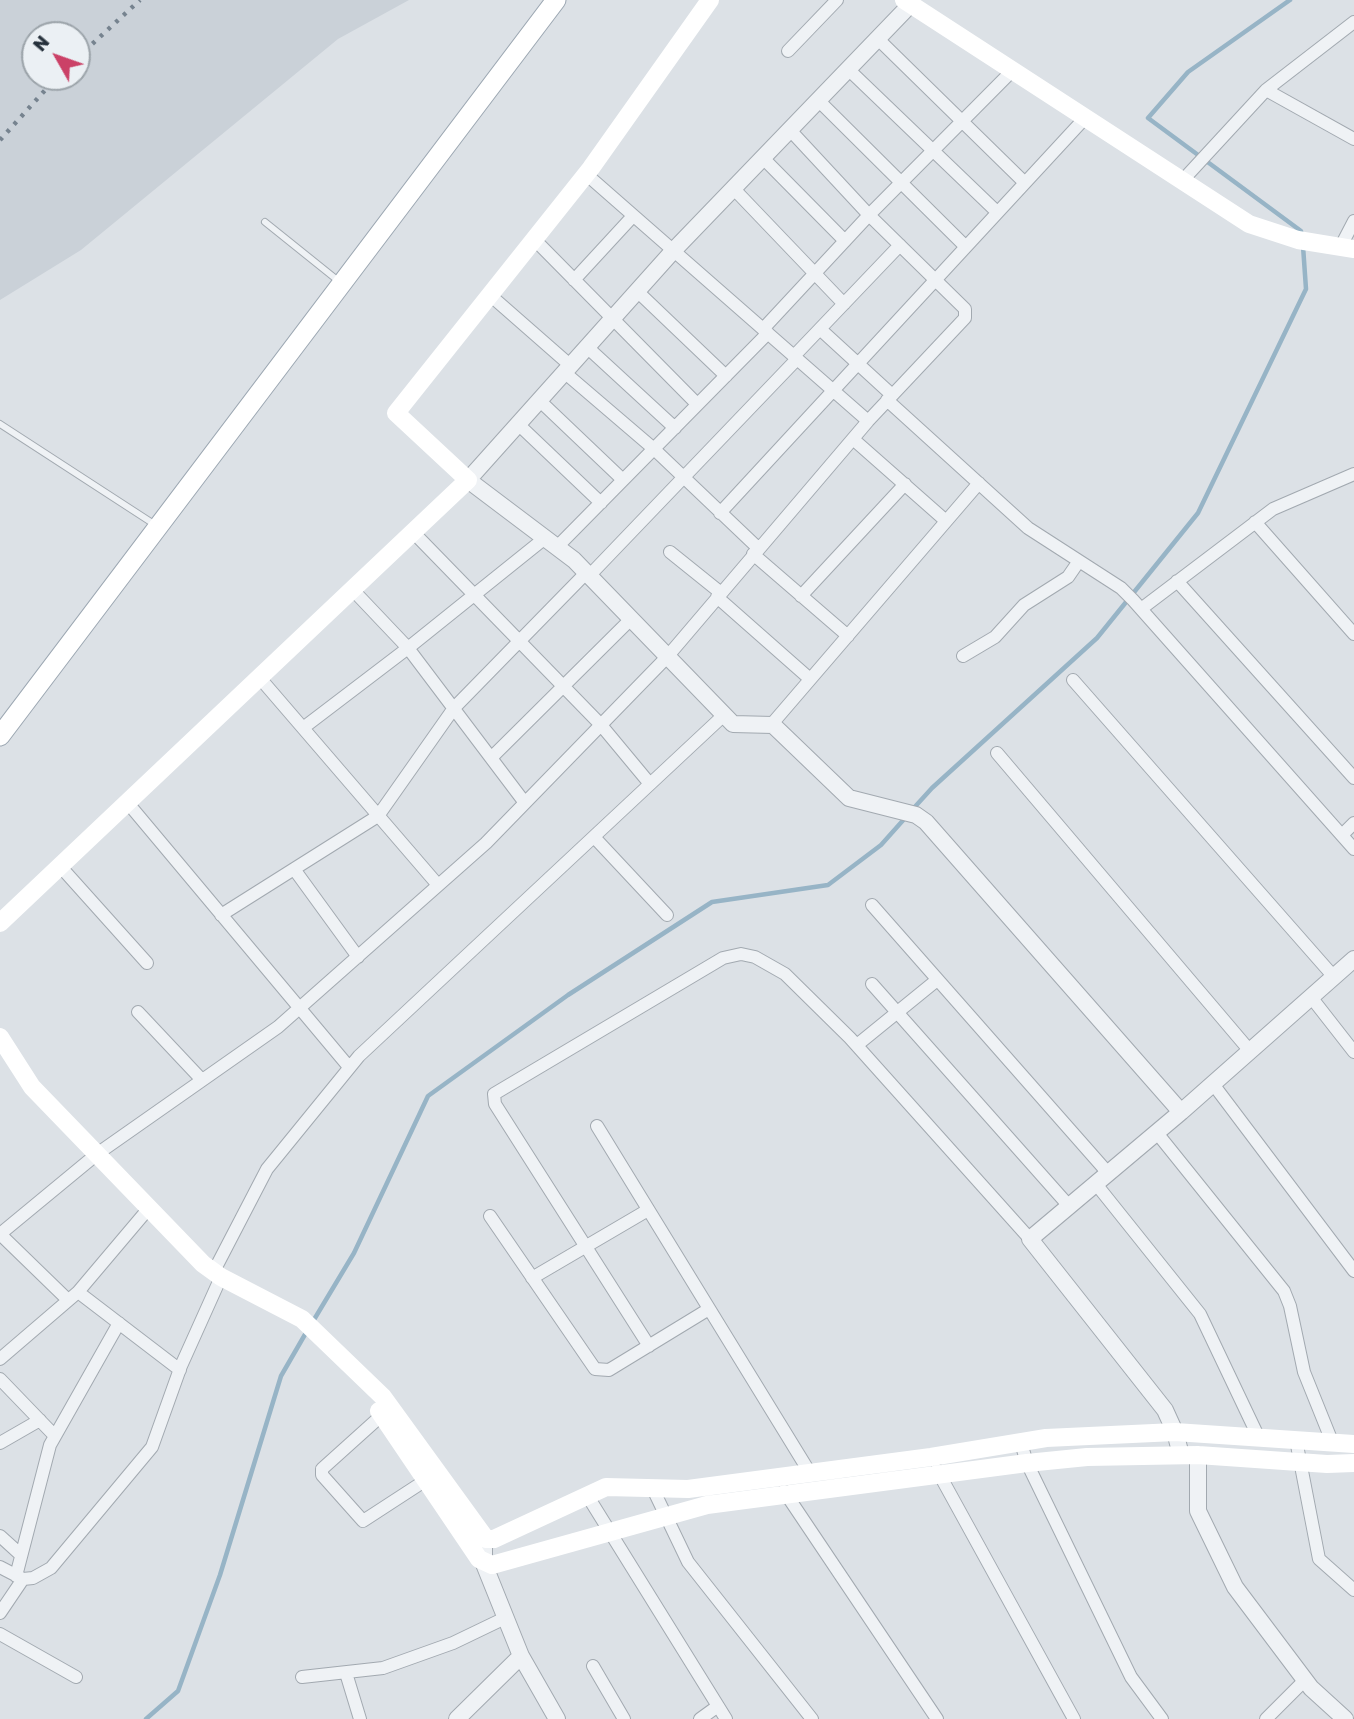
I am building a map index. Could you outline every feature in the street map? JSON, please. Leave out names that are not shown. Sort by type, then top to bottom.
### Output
[{"type":"main road","points":[[2,730],[159,527],[556,0]]},
{"type":"main road","points":[[0,923],[468,480],[396,413],[586,174],[710,0]]},
{"type":"main road","points":[[907,3],[1085,118],[1186,177],[1249,224],[1298,240],[1320,241],[1347,248]]},
{"type":"main road","points":[[0,1037],[32,1087],[217,1274],[302,1319],[319,1332],[362,1379],[383,1397],[426,1480],[484,1564],[492,1565],[707,1505],[1027,1463],[1087,1457],[1189,1455],[1354,1463]]},
{"type":"main road","points":[[362,1379],[382,1415],[407,1441],[484,1538],[494,1539],[606,1487],[688,1489],[931,1457],[1046,1438],[1175,1432],[1354,1444]]},
{"type":"street","points":[[788,51],[837,0]]},
{"type":"street","points":[[907,3],[878,39],[673,251],[468,480],[551,543],[588,575],[733,724],[771,724],[849,797],[916,815],[926,822],[1181,1112]]},
{"type":"street","points":[[1186,177],[1204,154],[1266,90],[1354,22]]},
{"type":"street","points":[[878,39],[964,120],[1024,182]]},
{"type":"street","points":[[848,69],[997,212]]},
{"type":"street","points":[[303,728],[601,503],[726,376],[869,215],[1012,71]]},
{"type":"street","points":[[1266,90],[1354,139]]},
{"type":"street","points":[[818,100],[965,246]]},
{"type":"street","points":[[720,513],[1085,118]]},
{"type":"street","points":[[180,1370],[119,1323],[73,1296],[0,1234],[97,1153],[299,1009],[438,886],[525,803],[667,657],[868,421],[966,314],[962,305],[869,215],[790,130]]},
{"type":"street","points":[[763,158],[845,241]]},
{"type":"street","points":[[586,174],[868,421]]},
{"type":"street","points":[[733,188],[844,304]]},
{"type":"street","points":[[574,280],[633,215]]},
{"type":"street","points":[[1347,248],[1354,221]]},
{"type":"street","points":[[534,239],[697,404]]},
{"type":"street","points":[[221,915],[378,816],[454,708],[683,478],[900,245]]},
{"type":"street","points":[[637,291],[726,376]]},
{"type":"street","points":[[490,295],[654,449],[802,596],[848,636]]},
{"type":"street","points":[[820,329],[1028,528],[1121,588],[1138,604],[1354,849]]},
{"type":"street","points":[[587,347],[675,428]]},
{"type":"street","points":[[539,400],[623,480]]},
{"type":"street","points":[[517,424],[601,503]]},
{"type":"street","points":[[853,439],[946,521]]},
{"type":"street","points":[[1138,604],[1177,582],[1282,503],[1354,474]]},
{"type":"street","points":[[771,724],[979,483]]},
{"type":"street","points":[[802,596],[905,484]]},
{"type":"street","points":[[1255,522],[1354,634]]},
{"type":"street","points":[[413,532],[601,725],[650,784]]},
{"type":"street","points":[[670,552],[810,680]]},
{"type":"street","points":[[963,656],[995,637],[1024,605],[1068,577],[1079,561]]},
{"type":"street","points":[[1177,582],[1354,778]]},
{"type":"street","points":[[352,589],[408,648],[525,803]]},
{"type":"street","points":[[491,758],[631,619]]},
{"type":"street","points":[[260,677],[438,886]]},
{"type":"street","points":[[1073,680],[1334,977]]},
{"type":"street","points":[[0,1567],[20,1578],[33,1578],[51,1568],[152,1447],[217,1274],[267,1169],[349,1067],[724,715]]},
{"type":"street","points":[[997,753],[1250,1051]]},
{"type":"street","points":[[127,802],[349,1067]]},
{"type":"street","points":[[1342,835],[1354,824]]},
{"type":"street","points":[[594,837],[667,915]]},
{"type":"street","points":[[60,866],[147,963]]},
{"type":"street","points":[[294,869],[358,957]]},
{"type":"street","points":[[872,905],[1102,1178],[1200,1314],[1258,1436]]},
{"type":"street","points":[[649,1346],[495,1104],[494,1094],[498,1089],[723,958],[741,954],[755,957],[785,974],[857,1045],[1030,1239],[1165,1410],[1189,1455],[1198,1511],[1235,1587],[1306,1680],[1345,1719]]},
{"type":"street","points":[[1030,1239],[1157,1133],[1354,959]]},
{"type":"street","points":[[857,1045],[937,980]]},
{"type":"street","points":[[872,985],[1069,1206]]},
{"type":"street","points":[[1311,997],[1354,1052]]},
{"type":"street","points":[[138,1012],[202,1080]]},
{"type":"street","points":[[1213,1084],[1354,1271]]},
{"type":"street","points":[[597,1126],[810,1473]]},
{"type":"street","points":[[1157,1133],[1284,1291],[1290,1306],[1304,1372],[1333,1444]]},
{"type":"street","points":[[0,1359],[73,1296],[149,1208]]},
{"type":"street","points":[[532,1278],[648,1210]]},
{"type":"street","points":[[490,1216],[595,1369],[609,1370],[709,1309]]},
{"type":"street","points":[[0,1613],[20,1578],[21,1555],[54,1435],[119,1323]]},
{"type":"street","points":[[0,1378],[54,1435]]},
{"type":"street","points":[[382,1415],[322,1469],[321,1475],[363,1521],[426,1480]]},
{"type":"street","points":[[0,1443],[40,1420]]},
{"type":"street","points":[[1296,1440],[1319,1559],[1352,1586]]},
{"type":"street","points":[[1021,1443],[1027,1463],[1131,1677],[1162,1719]]},
{"type":"street","points":[[931,1457],[1074,1719]]},
{"type":"street","points":[[780,1477],[785,1495],[937,1719]]},
{"type":"street","points":[[653,1489],[688,1562],[812,1719]]},
{"type":"street","points":[[587,1495],[726,1719]]},
{"type":"street","points":[[0,1536],[21,1555]]},
{"type":"street","points":[[484,1538],[484,1564],[505,1618],[521,1656],[557,1719]]},
{"type":"street","points":[[302,1677],[397,1664],[453,1643],[505,1618]]},
{"type":"street","points":[[0,1634],[76,1677]]},
{"type":"street","points":[[457,1719],[521,1656]]},
{"type":"street","points":[[593,1665],[624,1719]]},
{"type":"street","points":[[346,1673],[360,1719]]},
{"type":"street","points":[[1266,1719],[1306,1680]]},
{"type":"street","points":[[700,1719],[718,1706]]},
{"type":"lane","points":[[265,222],[342,284]]},
{"type":"lane","points":[[0,424],[159,527]]},
{"type":"shaded area","points":[[0,0],[409,0],[338,39],[81,250],[0,300]]},
{"type":"waterway","points":[[1290,0],[1188,72],[1148,118],[1301,231],[1302,238]]},
{"type":"waterway","points":[[912,810],[932,788],[1097,638],[1198,513],[1306,289],[1303,246]]},
{"type":"waterway","points":[[312,1323],[354,1253],[428,1096],[568,995],[712,902],[828,885],[881,845],[906,817]]},
{"type":"waterway","points":[[146,1719],[178,1691],[220,1575],[281,1376],[307,1331]]},
{"type":"railway","points":[[91,45],[140,0]]},
{"type":"railway","points":[[0,140],[44,91]]}]
